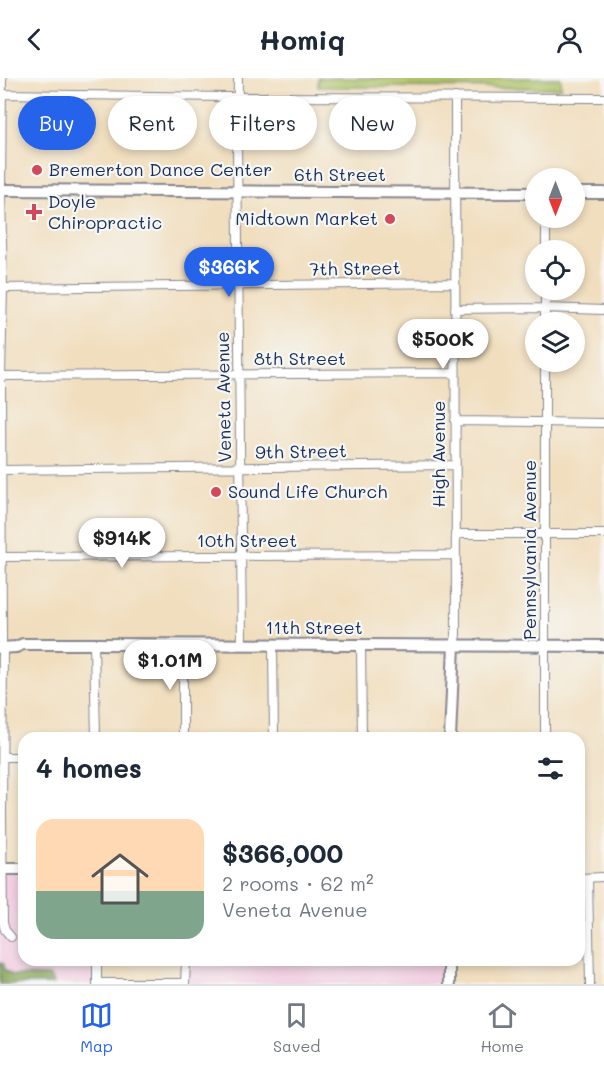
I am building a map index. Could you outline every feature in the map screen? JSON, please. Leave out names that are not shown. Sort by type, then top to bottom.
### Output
[{"type":"main road","name":"6th Street","points":[[1,190],[525,192]]},
{"type":"main road","points":[[585,193],[604,193]]},
{"type":"main road","name":"11th Street","points":[[1,644],[16,647],[23,644],[604,646]]},
{"type":"main road","name":"High Avenue","points":[[450,732],[454,645]]},
{"type":"main road","points":[[1,869],[18,869]]},
{"type":"main road","points":[[449,966],[449,984]]},
{"type":"street","points":[[2,78],[1,644],[3,757],[1,869],[3,923],[11,937]]},
{"type":"street","name":"Veneta Avenue","points":[[237,96],[238,78]]},
{"type":"street","points":[[1,94],[209,97]]},
{"type":"street","points":[[317,97],[604,98]]},
{"type":"street","name":"High Avenue","points":[[454,645],[456,635],[455,97]]},
{"type":"street","name":"Veneta Avenue","points":[[237,150],[242,644]]},
{"type":"street","name":"7th Street","points":[[3,288],[455,283]]},
{"type":"street","points":[[545,300],[545,312]]},
{"type":"street","points":[[455,309],[604,310]]},
{"type":"street","name":"Pennsylvania Avenue","points":[[545,372],[545,732]]},
{"type":"street","name":"8th Street","points":[[1,376],[455,374]]},
{"type":"street","points":[[455,421],[604,423]]},
{"type":"street","name":"9th Street","points":[[2,470],[455,465]]},
{"type":"street","points":[[456,534],[604,534]]},
{"type":"street","name":"10th Street","points":[[2,557],[456,555]]},
{"type":"street","points":[[94,644],[96,732]]},
{"type":"street","points":[[183,644],[183,732]]},
{"type":"street","points":[[273,645],[274,732]]},
{"type":"street","points":[[361,645],[362,732]]},
{"type":"street","points":[[3,757],[18,757]]},
{"type":"street","points":[[590,984],[588,878],[604,877]]},
{"type":"street","points":[[97,966],[97,984],[185,984],[186,966]]},
{"type":"shaded area","points":[[0,869],[18,869],[18,966],[97,966],[97,984],[0,984]]},
{"type":"shaded area","points":[[186,966],[449,966],[449,984],[185,984]]},
{"type":"green space","points":[[318,78],[561,78],[561,88],[318,87]]},
{"type":"green space","points":[[0,963],[4,964],[4,969],[12,975],[49,976],[54,984],[0,984]]},
{"type":"place","name":"Bremerton Dance Center","points":[[37,170]]},
{"type":"place","name":"Doyle Chiropractic","points":[[34,212]]},
{"type":"place","name":"Midtown Market","points":[[390,219]]},
{"type":"place","name":"Sound Life Church","points":[[216,492]]}]
